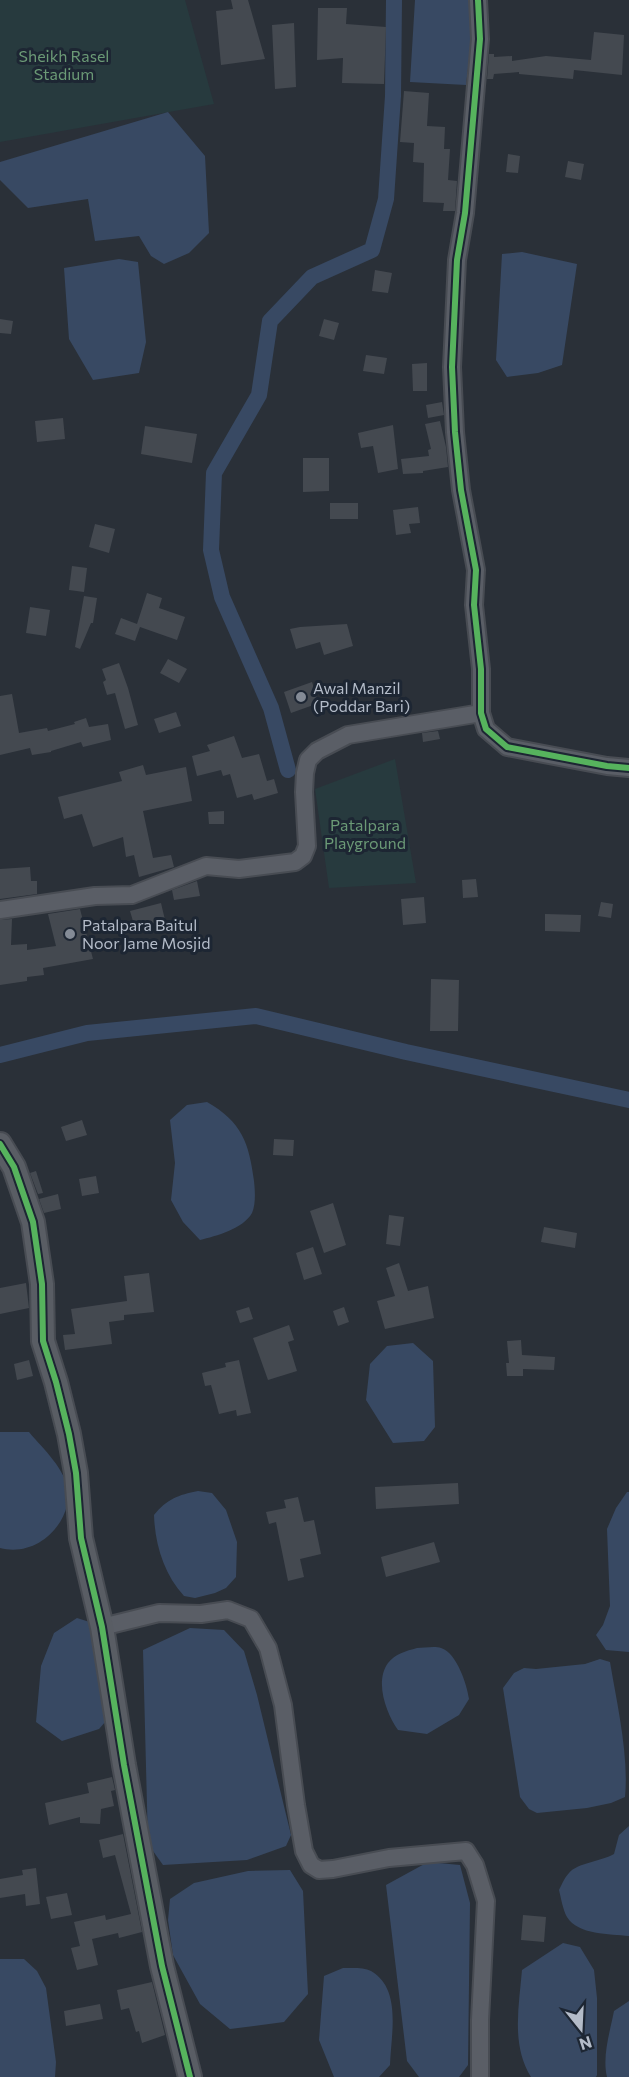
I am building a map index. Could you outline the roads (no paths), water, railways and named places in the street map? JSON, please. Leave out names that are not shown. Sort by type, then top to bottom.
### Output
[{"type":"street","points":[[478,0],[480,39],[465,213],[457,260],[452,367],[461,490],[476,570],[474,605],[481,669],[481,713],[486,729],[507,747],[629,768]]},
{"type":"street","points":[[0,910],[95,896],[132,895],[206,866],[238,869],[295,862],[303,856],[307,846],[305,772],[308,760],[317,751],[348,735],[481,713]]},
{"type":"street","points":[[0,1144],[14,1167],[33,1222],[42,1284],[43,1341],[69,1434],[76,1473],[81,1538],[102,1627],[124,1765],[162,1966],[190,2077]]},
{"type":"street","points":[[102,1627],[159,1613],[201,1614],[228,1610],[251,1619],[268,1648],[283,1705],[296,1805],[304,1851],[310,1865],[319,1870],[333,1869],[389,1858],[466,1851],[475,1866],[486,1901],[480,2020],[480,2077]]},
{"type":"water","points":[[415,0],[471,0],[472,34],[466,85],[410,82]]},
{"type":"water","points":[[168,112],[205,156],[209,233],[189,253],[164,264],[151,256],[139,236],[95,241],[88,199],[28,208],[0,180],[0,162]]},
{"type":"water","points":[[522,252],[577,264],[562,365],[538,373],[507,377],[496,360],[502,254]]},
{"type":"water","points":[[119,259],[138,262],[146,342],[139,373],[93,380],[69,339],[64,268]]},
{"type":"water","points":[[207,1102],[228,1117],[242,1135],[249,1155],[255,1197],[252,1213],[248,1219],[229,1231],[200,1240],[183,1222],[171,1200],[175,1163],[170,1120],[187,1105]]},
{"type":"water","points":[[413,1343],[433,1361],[435,1427],[424,1441],[393,1443],[366,1400],[370,1364],[387,1346]]},
{"type":"water","points":[[0,1432],[29,1432],[59,1467],[69,1493],[67,1506],[57,1526],[42,1541],[22,1549],[0,1548]]},
{"type":"water","points":[[198,1491],[212,1493],[226,1510],[237,1542],[236,1577],[226,1588],[195,1598],[184,1596],[166,1569],[156,1537],[154,1515],[173,1498]]},
{"type":"water","points":[[629,1492],[629,1652],[606,1650],[596,1635],[603,1625],[610,1606],[607,1529],[616,1508]]},
{"type":"water","points":[[77,1618],[99,1625],[113,1713],[99,1729],[62,1741],[36,1722],[41,1666],[54,1633]]},
{"type":"water","points":[[190,1628],[224,1630],[244,1651],[257,1695],[291,1835],[286,1846],[247,1860],[163,1865],[148,1844],[143,1650]]},
{"type":"water","points":[[439,1647],[447,1651],[460,1670],[469,1699],[459,1715],[427,1734],[398,1730],[386,1707],[382,1689],[382,1679],[388,1663],[397,1655],[417,1648]]},
{"type":"water","points":[[600,1659],[610,1662],[624,1747],[625,1797],[611,1803],[587,1808],[537,1813],[529,1809],[520,1797],[503,1688],[514,1673],[524,1668],[585,1664]]},
{"type":"water","points":[[629,1826],[629,1936],[595,1933],[579,1927],[567,1917],[559,1890],[561,1885],[573,1870],[614,1854],[619,1835]]},
{"type":"water","points":[[428,1862],[460,1865],[470,1903],[468,2065],[459,2077],[419,2077],[407,2061],[386,1885]]},
{"type":"water","points":[[290,1870],[303,1891],[308,1994],[284,2022],[230,2029],[200,2004],[173,1955],[168,1920],[170,1899],[194,1883],[248,1871]]},
{"type":"water","points":[[563,1943],[580,1947],[594,1970],[597,1998],[596,2077],[531,2077],[521,2052],[518,2011],[522,1970]]},
{"type":"water","points":[[0,1959],[24,1959],[37,1971],[46,1988],[56,2062],[55,2077],[0,2077]]},
{"type":"water","points":[[343,1968],[361,1968],[371,1971],[381,1979],[391,2000],[393,2026],[390,2065],[379,2077],[334,2077],[319,2040],[324,1976]]},
{"type":"water","points":[[629,2001],[629,2077],[607,2077],[606,2052],[614,2011]]},
{"type":"waterway","points":[[288,770],[271,708],[222,597],[211,550],[214,473],[259,395],[270,321],[312,277],[372,250],[386,199],[393,96],[394,0]]},
{"type":"waterway","points":[[0,1055],[87,1033],[256,1016],[406,1052],[629,1100]]},
{"type":"place","name":"Awal Manzil (Poddar Bari)","points":[[301,697]]},
{"type":"place","name":"Patalpara Baitul Noor Jame Mosjid","points":[[70,934]]},
{"type":"park label","name":"Sheikh Rasel Stadium","points":[[64,65]]},
{"type":"park label","name":"Patalpara Playground","points":[[365,834]]}]
